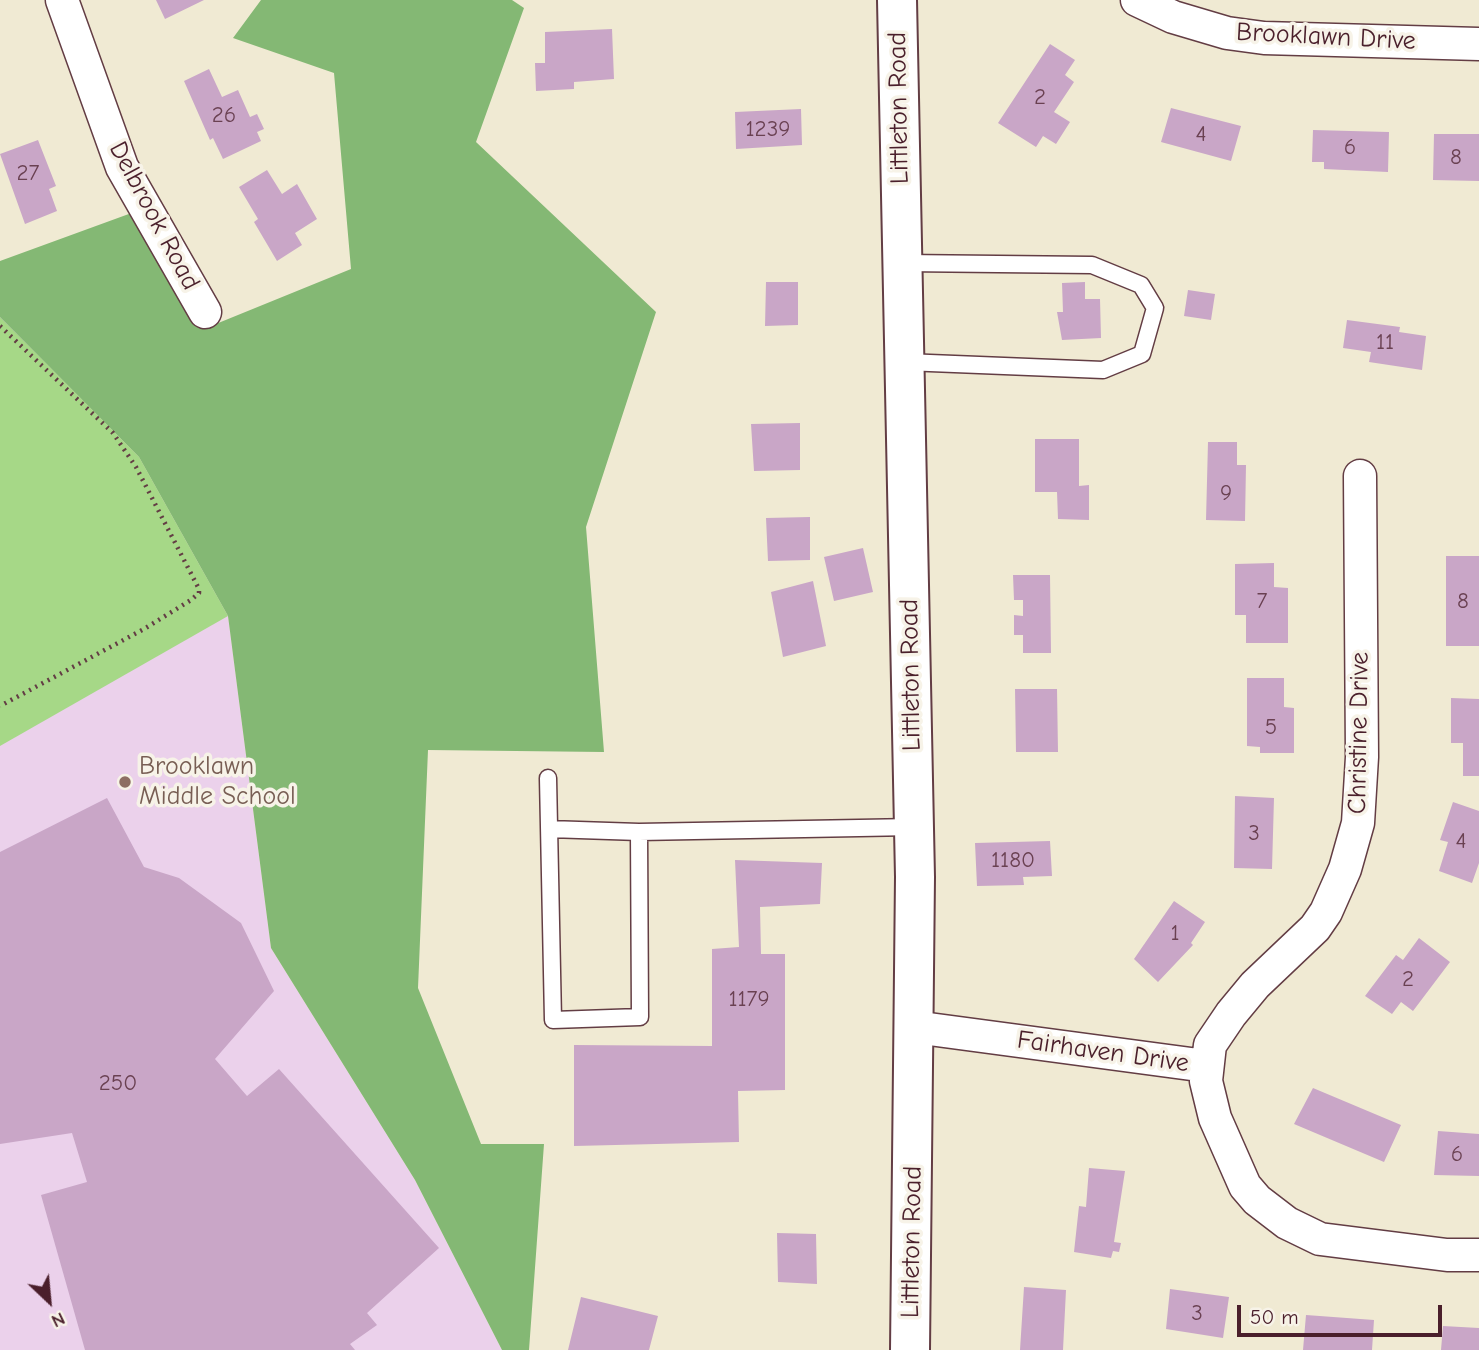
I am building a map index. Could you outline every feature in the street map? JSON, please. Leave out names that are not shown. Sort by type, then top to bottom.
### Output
[{"type":"main road","points":[[898,16],[923,0]]},
{"type":"main road","name":"Littleton Road","points":[[898,16],[914,827],[910,1350]]},
{"type":"street","name":"Delbrook Road","points":[[62,0],[122,167],[205,312]]},
{"type":"street","name":"Brooklawn Drive","points":[[1137,0],[1173,17],[1227,33],[1264,38],[1479,44]]},
{"type":"street","name":"Christine Drive","points":[[1206,1066],[1210,1045],[1231,1014],[1255,985],[1315,928],[1326,912],[1345,869],[1358,823],[1362,757],[1360,476]]},
{"type":"street","name":"Fairhaven Drive","points":[[914,1027],[1206,1066],[1206,1081],[1215,1118],[1245,1186],[1257,1200],[1287,1223],[1320,1239],[1447,1255],[1479,1255]]},
{"type":"lane","points":[[902,263],[1092,265],[1141,285],[1155,308],[1142,354],[1104,370],[905,362]]},
{"type":"lane","points":[[548,778],[552,1020],[640,1017],[639,832]]},
{"type":"lane","points":[[549,829],[639,832],[914,827]]},
{"type":"path","points":[[0,326],[113,433],[136,467],[199,589],[199,593],[191,600],[144,629],[0,706]]},
{"type":"shaded area","name":"Brooklawn Middle School","points":[[0,316],[113,433],[228,616],[271,948],[415,1180],[502,1350],[0,1350]]},
{"type":"green space","points":[[261,0],[512,0],[524,8],[476,142],[656,312],[586,527],[604,752],[428,750],[418,988],[481,1144],[544,1144],[529,1350],[502,1350],[415,1180],[271,948],[228,616],[139,457],[0,317],[0,261],[137,211],[206,328],[351,269],[334,73],[233,38]]},
{"type":"green space","points":[[0,317],[139,457],[228,616],[0,746]]},
{"type":"building","points":[[156,0],[204,0],[165,19]]},
{"type":"building","points":[[612,29],[614,79],[574,82],[574,89],[536,91],[535,63],[545,63],[545,32]]},
{"type":"building","points":[[1050,44],[1075,60],[1065,75],[1074,82],[1054,112],[1070,122],[1056,144],[1043,136],[1036,147],[998,123]]},
{"type":"building","points":[[209,69],[222,97],[238,90],[250,117],[257,114],[264,129],[257,132],[261,141],[223,159],[213,138],[210,140],[184,81]]},
{"type":"building","points":[[1171,108],[1241,126],[1231,161],[1161,142]]},
{"type":"building","points":[[801,109],[802,145],[736,149],[735,112]]},
{"type":"building","points":[[1313,130],[1389,132],[1388,172],[1324,169],[1324,162],[1312,162]]},
{"type":"building","points":[[1434,134],[1479,134],[1479,181],[1433,180]]},
{"type":"building","points":[[38,140],[56,186],[49,189],[57,211],[25,224],[0,154]]},
{"type":"building","points":[[267,170],[282,194],[297,184],[317,219],[295,233],[302,245],[277,261],[254,222],[258,219],[239,187]]},
{"type":"building","points":[[766,282],[798,282],[798,325],[765,326]]},
{"type":"building","points":[[1085,282],[1085,299],[1100,299],[1101,338],[1062,340],[1057,312],[1063,312],[1062,283]]},
{"type":"building","points":[[1188,290],[1215,294],[1211,320],[1184,316]]},
{"type":"building","points":[[1347,320],[1400,327],[1399,332],[1426,336],[1422,370],[1369,362],[1371,352],[1343,348]]},
{"type":"building","points":[[800,423],[800,470],[754,471],[751,424]]},
{"type":"building","points":[[1035,439],[1079,439],[1079,486],[1089,485],[1089,520],[1058,519],[1057,492],[1035,492]]},
{"type":"building","points":[[1208,442],[1237,442],[1237,465],[1246,465],[1245,521],[1206,520]]},
{"type":"building","points":[[810,517],[810,560],[768,561],[766,518]]},
{"type":"building","points":[[863,548],[873,592],[834,601],[824,557]]},
{"type":"building","points":[[1446,556],[1479,556],[1479,646],[1446,646]]},
{"type":"building","points":[[1274,563],[1274,587],[1288,588],[1288,643],[1246,643],[1246,615],[1235,615],[1235,564]]},
{"type":"building","points":[[1013,575],[1050,575],[1051,653],[1023,653],[1023,635],[1014,635],[1014,615],[1023,616],[1023,600],[1014,600]]},
{"type":"building","points":[[813,581],[826,646],[783,657],[771,592]]},
{"type":"building","points":[[1247,678],[1284,678],[1284,707],[1294,708],[1294,753],[1260,753],[1260,747],[1247,746]]},
{"type":"building","points":[[1015,689],[1057,689],[1058,752],[1016,752]]},
{"type":"building","points":[[1451,698],[1479,699],[1479,776],[1463,776],[1463,743],[1451,743]]},
{"type":"building","points":[[1235,796],[1274,798],[1272,869],[1234,868]]},
{"type":"building","name":"Brooklawn Middle School","points":[[107,798],[144,867],[179,878],[241,923],[274,991],[215,1059],[247,1096],[279,1069],[439,1248],[367,1313],[377,1325],[350,1344],[355,1350],[85,1350],[41,1195],[87,1182],[72,1133],[0,1144],[0,852]]},
{"type":"building","points":[[1453,802],[1479,811],[1479,863],[1472,883],[1439,871],[1448,842],[1440,840]]},
{"type":"building","points":[[1050,841],[1052,876],[1023,877],[1024,885],[977,886],[975,843]]},
{"type":"building","points":[[735,860],[822,863],[820,904],[760,907],[761,954],[785,954],[785,1090],[738,1091],[739,1142],[574,1146],[574,1045],[712,1046],[712,949],[739,947]]},
{"type":"building","points":[[1174,901],[1205,922],[1191,943],[1193,945],[1158,982],[1134,959]]},
{"type":"building","points":[[1419,938],[1450,962],[1413,1011],[1401,1002],[1392,1014],[1365,996],[1396,955],[1403,960]]},
{"type":"building","points":[[1313,1088],[1401,1125],[1384,1162],[1294,1124]]},
{"type":"building","points":[[1438,1131],[1479,1134],[1479,1176],[1434,1175]]},
{"type":"building","points":[[1089,1168],[1125,1171],[1114,1242],[1121,1243],[1119,1252],[1113,1251],[1111,1258],[1074,1252],[1079,1206],[1086,1207]]},
{"type":"building","points":[[777,1233],[816,1234],[817,1284],[778,1282]]},
{"type":"building","points":[[1024,1287],[1066,1290],[1063,1350],[1020,1350]]},
{"type":"building","points":[[1170,1289],[1229,1297],[1223,1338],[1166,1329]]},
{"type":"building","points":[[581,1297],[658,1316],[649,1350],[568,1350]]},
{"type":"building","points":[[1306,1315],[1374,1320],[1372,1350],[1303,1350]]},
{"type":"building","points":[[1443,1326],[1479,1328],[1479,1350],[1441,1350]]},
{"type":"place","name":"Brooklawn Middle School","points":[[125,782]]}]
